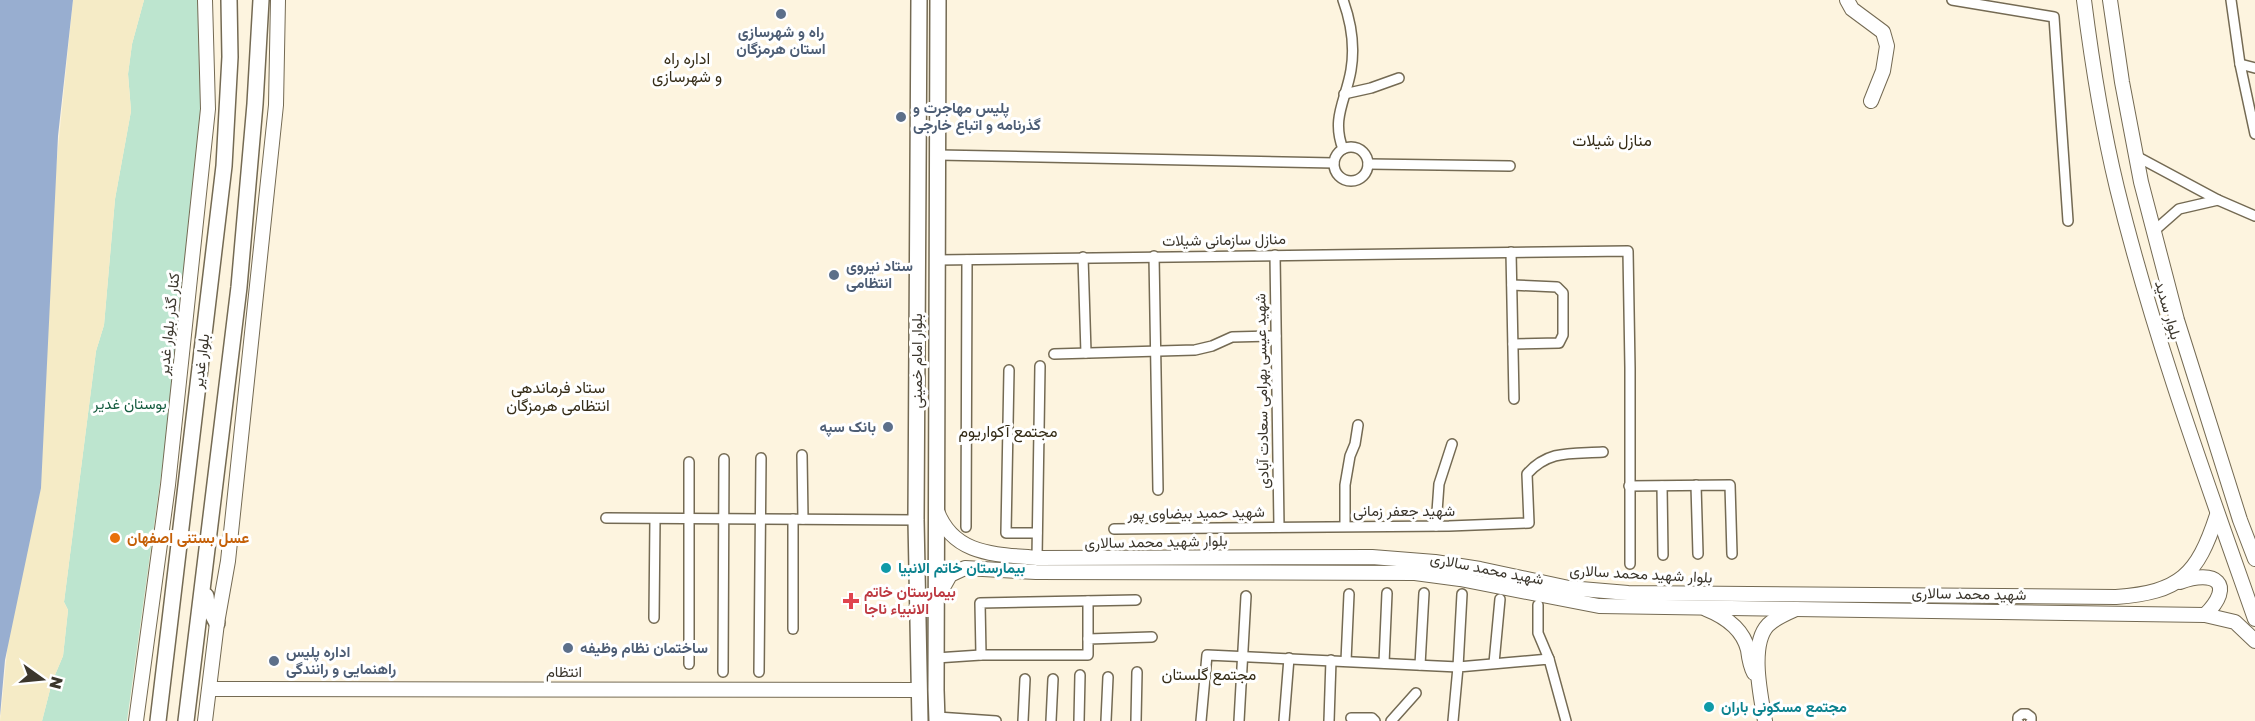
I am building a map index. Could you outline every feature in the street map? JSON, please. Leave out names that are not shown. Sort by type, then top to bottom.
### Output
[{"type":"main road","name":"کنار گذر بلوار غدیر","points":[[136,721],[168,485],[208,109],[205,0]]},
{"type":"main road","name":"بلوار غدیر","points":[[158,721],[227,139],[231,57],[229,0]]},
{"type":"main road","name":"بلوار غدیر","points":[[186,721],[238,287],[255,104],[261,0]]},
{"type":"main road","points":[[205,721],[233,518],[276,105],[278,0]]},
{"type":"main road","name":"بلوار امام خمینی","points":[[919,0],[916,520],[920,721]]},
{"type":"main road","name":"بلوار امام خمینی","points":[[937,719],[938,0]]},
{"type":"main road","points":[[1847,0],[1852,9],[1883,32],[1887,46],[1883,70],[1871,101]]},
{"type":"main road","name":"بلوار سدید","points":[[2084,0],[2090,52],[2116,186],[2152,318],[2217,515],[2255,619]]},
{"type":"main road","name":"بلوار سدید","points":[[2110,0],[2122,82],[2141,182],[2181,331],[2240,520],[2255,559]]},
{"type":"main road","points":[[2116,186],[2141,182]]},
{"type":"main road","name":"بلوار شهید محمد سالاری","points":[[936,508],[947,531],[965,545],[984,553],[1037,558],[1372,556],[1480,569],[1569,588],[1700,594],[2116,597],[2156,592],[2178,583],[2208,577],[2217,581],[2220,588],[2219,599],[2205,615]]},
{"type":"main road","points":[[2178,583],[2205,548],[2217,515]]},
{"type":"main road","points":[[1036,572],[1037,558]]},
{"type":"main road","name":"شهید محمد سالاری","points":[[936,600],[950,575],[965,568],[1036,572],[1415,573],[1460,579],[1599,606],[2205,615],[2235,622],[2255,641]]},
{"type":"main road","points":[[204,585],[207,604],[218,623]]},
{"type":"main road","points":[[1701,608],[1715,613],[1741,631],[1745,638],[1752,671],[1757,676]]},
{"type":"main road","points":[[1765,721],[1757,676],[1761,639],[1767,626],[1798,608]]},
{"type":"main road","name":"انتظام","points":[[210,689],[919,690]]},
{"type":"street","points":[[1342,0],[1349,18],[1352,37],[1351,70],[1338,116],[1338,136],[1343,149]]},
{"type":"street","points":[[1952,0],[2054,17],[2068,221]]},
{"type":"street","points":[[2231,0],[2240,64],[2255,135]]},
{"type":"street","points":[[2240,64],[2255,68]]},
{"type":"street","points":[[1344,94],[1399,78]]},
{"type":"street","points":[[1354,147],[1360,149],[1367,158],[1368,164],[1364,174],[1355,181],[1345,180],[1336,173],[1334,163],[1338,152],[1343,149],[1354,147]]},
{"type":"street","points":[[938,155],[1334,163]]},
{"type":"street","points":[[2136,156],[2218,200],[2255,216]]},
{"type":"street","points":[[1368,164],[1510,166]]},
{"type":"street","points":[[2154,231],[2179,209],[2218,200]]},
{"type":"street","name":"منازل سازمانی شیلات","points":[[937,260],[1628,251],[1629,486]]},
{"type":"street","points":[[1511,252],[1514,399]]},
{"type":"street","name":"شهید عیسی بهرامی سعادت آبادی","points":[[1275,255],[1279,527]]},
{"type":"street","points":[[1154,256],[1158,490]]},
{"type":"street","points":[[1083,257],[1086,353]]},
{"type":"street","points":[[966,527],[967,260]]},
{"type":"street","points":[[1512,285],[1557,287],[1563,293],[1563,335],[1559,343],[1513,344]]},
{"type":"street","points":[[1054,354],[1204,349],[1237,336],[1276,336]]},
{"type":"street","points":[[1037,558],[1040,366]]},
{"type":"street","points":[[1009,370],[1006,533],[1037,534]]},
{"type":"street","points":[[1345,526],[1346,485],[1358,424]]},
{"type":"street","points":[[1436,526],[1439,484],[1452,444]]},
{"type":"street","name":"شهید جعفر زمانی","points":[[1279,527],[1529,523],[1527,474],[1537,463],[1554,455],[1603,452]]},
{"type":"street","points":[[793,629],[802,455]]},
{"type":"street","points":[[723,672],[724,459]]},
{"type":"street","points":[[759,672],[761,459]]},
{"type":"street","points":[[689,462],[689,664]]},
{"type":"street","points":[[1630,564],[1629,486],[1730,484],[1732,554]]},
{"type":"street","points":[[1696,485],[1698,554]]},
{"type":"street","points":[[1662,486],[1663,555]]},
{"type":"street","points":[[606,518],[916,520]]},
{"type":"street","points":[[654,618],[656,519]]},
{"type":"street","name":"شهید حمید بیضاوی پور","points":[[1114,529],[1279,527]]},
{"type":"street","points":[[1384,663],[1387,593]]},
{"type":"street","points":[[1420,665],[1424,593]]},
{"type":"street","points":[[1346,661],[1349,594]]},
{"type":"street","points":[[1453,721],[1462,594]]},
{"type":"street","points":[[1239,721],[1246,596]]},
{"type":"street","points":[[1494,663],[1500,599]]},
{"type":"street","points":[[981,655],[980,603],[1136,600]]},
{"type":"street","points":[[936,658],[981,655],[1088,655],[1088,601]]},
{"type":"street","points":[[1538,605],[1538,633],[1549,659],[1566,721]]},
{"type":"street","points":[[1088,639],[1152,637]]},
{"type":"street","points":[[1201,721],[1207,655],[1458,667],[1549,659]]},
{"type":"street","points":[[1284,721],[1289,658]]},
{"type":"street","points":[[1329,721],[1331,660]]},
{"type":"street","points":[[1136,721],[1137,672]]},
{"type":"street","points":[[1079,721],[1080,675]]},
{"type":"street","points":[[1106,721],[1108,677]]},
{"type":"street","points":[[1051,721],[1053,679]]},
{"type":"street","points":[[1023,721],[1025,680]]},
{"type":"street","points":[[1391,721],[1416,693]]},
{"type":"street","points":[[2018,721],[2018,717],[2027,714],[2031,717],[2031,721]]},
{"type":"street","points":[[1351,717],[1372,718],[1375,721]]},
{"type":"street","points":[[937,719],[996,721]]},
{"type":"green space","name":"بوستان غدیر","points":[[144,0],[210,0],[208,96],[183,317],[127,721],[42,721],[52,682],[63,656],[68,610],[64,602],[96,351],[104,325],[115,199],[131,111],[128,74],[132,44]]},
{"type":"sand","points":[[73,0],[144,0],[132,44],[128,74],[131,111],[115,199],[104,325],[96,351],[64,602],[68,610],[63,656],[52,682],[42,721],[0,721]]},
{"type":"water","points":[[0,0],[73,0],[58,136],[41,488],[5,660],[0,716]]},
{"type":"place","name":"راه و شهرسازی استان هرمزگان","points":[[781,14]]},
{"type":"place","name":"پلیس مهاجرت و گذرنامه و اتباع خارجى","points":[[901,117]]},
{"type":"place","name":"ستاد نیروی انتظامی","points":[[834,275]]},
{"type":"place","name":"بانک سپه","points":[[888,427]]},
{"type":"place","name":"عسل بستنی اصفهان","points":[[115,538]]},
{"type":"place","name":"بیمارستان خاتم الانبیا","points":[[886,568]]},
{"type":"place","name":"بیمارستان خاتم الانبیاء ناجا","points":[[851,601]]},
{"type":"place","name":"ساختمان نظام وظیفه","points":[[568,648]]},
{"type":"place","name":"اداره پلیس راهنمایی و رانندگی","points":[[274,661]]},
{"type":"place","name":"مجتمع مسکونی باران","points":[[1709,707]]},
{"type":"district","name":"اداره راه و شهرسازی","points":[[687,67]]},
{"type":"district","name":"منازل شیلات","points":[[1612,140]]},
{"type":"district","name":"ستاد فرماندهی انتظامی هرمزگان","points":[[558,396]]},
{"type":"district","name":"مجتمع آکواریوم","points":[[1008,431]]},
{"type":"district","name":"مجتمع گلستان","points":[[1209,674]]}]
